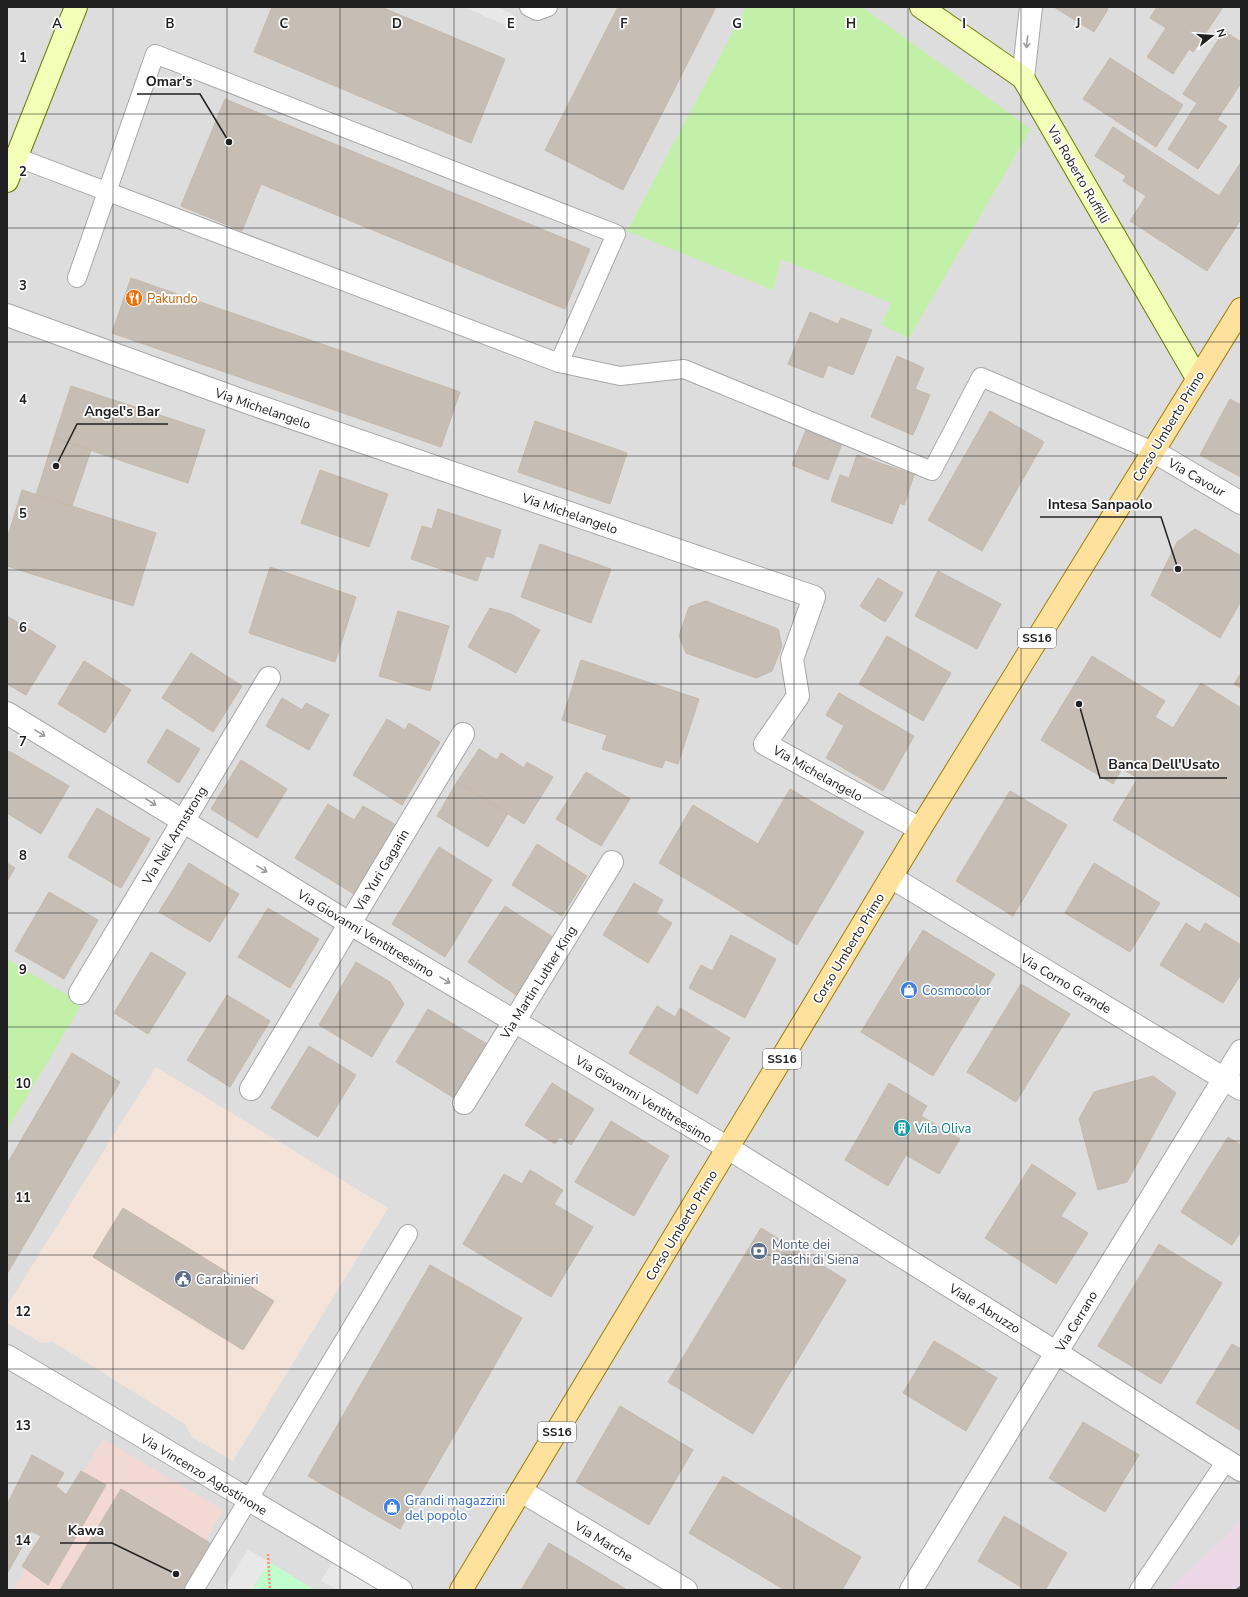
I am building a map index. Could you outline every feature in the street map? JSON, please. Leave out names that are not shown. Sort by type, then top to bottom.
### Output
[{"type":"main road","name":"Corso Umberto Primo","points":[[461,1590],[920,829],[1241,309]]},
{"type":"street","points":[[7,181],[76,7]]},
{"type":"street","name":"Via Roberto Ruffilli","points":[[921,7],[1023,78],[1197,378]]},
{"type":"street","points":[[1023,78],[1031,7]]},
{"type":"street","name":"Via Michelangelo","points":[[7,316],[249,403],[814,597],[792,659],[798,696],[765,744],[920,829]]},
{"type":"street","name":"Via Cavour","points":[[1153,451],[1241,502]]},
{"type":"street","name":"Via Neil Armstrong","points":[[80,993],[269,678]]},
{"type":"street","name":"Via Giovanni Ventitreesimo","points":[[7,713],[349,923],[728,1148]]},
{"type":"street","name":"Via Yuri Gagarin","points":[[251,1089],[463,734]]},
{"type":"street","name":"Via Martin Luther King","points":[[464,1103],[612,862]]},
{"type":"street","name":"Via Corno Grande","points":[[891,877],[1232,1084]]},
{"type":"street","name":"Via Cerrano","points":[[911,1590],[1057,1353],[1232,1084],[1241,1051]]},
{"type":"street","name":"Viale Abruzzo","points":[[728,1148],[1057,1353],[1233,1466]]},
{"type":"street","name":"Via Vincenzo Agostinone","points":[[7,1356],[247,1500],[401,1590]]},
{"type":"street","name":"Via Marche","points":[[521,1492],[686,1590]]},
{"type":"lane","points":[[529,7],[537,11],[548,7]]},
{"type":"lane","points":[[77,278],[108,193],[155,54],[616,234],[559,363]]},
{"type":"lane","points":[[16,157],[559,363],[620,376],[684,369],[932,471],[981,378],[1153,451]]},
{"type":"lane","points":[[194,1590],[408,1234]]},
{"type":"lane","points":[[1139,1590],[1233,1466]]},
{"type":"path","points":[[268,1554],[270,1590]]},
{"type":"shaded area","points":[[7,7],[1241,7],[1241,1590],[7,1590]]},
{"type":"shaded area","points":[[464,7],[497,7],[514,15],[509,27]]},
{"type":"shaded area","points":[[156,1067],[388,1208],[233,1461],[192,1437],[185,1424],[53,1342],[42,1343],[7,1323],[7,1306]]},
{"type":"shaded area","points":[[103,1439],[223,1510],[177,1590],[13,1590]]},
{"type":"shaded area","points":[[1241,1520],[1241,1590],[1167,1590],[1226,1537]]},
{"type":"shaded area","points":[[248,1549],[269,1562],[252,1590],[223,1590]]},
{"type":"shaded area","points":[[334,1559],[389,1590],[338,1590],[321,1581]]},
{"type":"green space","points":[[746,7],[862,7],[1031,129],[909,338],[881,325],[891,303],[781,259],[773,290],[627,231]]},
{"type":"green space","points":[[7,959],[82,1004],[7,1130]]},
{"type":"green space","points":[[269,1562],[315,1590],[253,1590]]},
{"type":"building","points":[[272,7],[381,7],[505,59],[471,143],[254,52]]},
{"type":"building","points":[[618,7],[716,7],[623,190],[545,150]]},
{"type":"building","points":[[1054,7],[1106,7],[1108,9],[1094,32]]},
{"type":"building","points":[[1157,7],[1223,7],[1193,52],[1189,49],[1173,74],[1147,57],[1166,28],[1150,18]]},
{"type":"building","points":[[1224,31],[1241,42],[1241,83],[1217,120],[1227,126],[1198,169],[1168,149],[1197,103],[1183,94]]},
{"type":"building","points":[[1110,58],[1183,105],[1156,147],[1083,99]]},
{"type":"building","points":[[225,99],[590,249],[565,309],[261,184],[242,231],[181,206]]},
{"type":"building","points":[[1113,127],[1219,196],[1241,162],[1241,222],[1240,221],[1207,271],[1130,221],[1146,196],[1123,181],[1126,176],[1095,156]]},
{"type":"building","points":[[131,278],[460,392],[441,447],[112,333]]},
{"type":"building","points":[[810,312],[838,324],[841,318],[872,330],[853,375],[828,365],[823,378],[788,364]]},
{"type":"building","points":[[897,356],[924,368],[915,389],[930,395],[913,435],[871,417]]},
{"type":"building","points":[[71,386],[205,430],[188,483],[54,438]]},
{"type":"building","points":[[1230,399],[1241,405],[1241,477],[1200,455]]},
{"type":"building","points":[[990,411],[1044,442],[982,551],[928,520]]},
{"type":"building","points":[[535,421],[627,453],[610,504],[518,472]]},
{"type":"building","points":[[807,427],[843,441],[828,480],[792,465]]},
{"type":"building","points":[[54,438],[91,450],[72,506],[36,495]]},
{"type":"building","points":[[857,455],[914,475],[904,505],[900,503],[892,524],[831,501],[840,475],[849,478]]},
{"type":"building","points":[[320,470],[388,494],[369,547],[301,523]]},
{"type":"building","points":[[22,490],[156,533],[133,606],[7,566],[7,539]]},
{"type":"building","points":[[438,509],[501,530],[493,558],[486,556],[477,581],[411,559],[422,526],[432,529]]},
{"type":"building","points":[[1195,529],[1241,556],[1241,601],[1220,638],[1151,595],[1177,542]]},
{"type":"building","points":[[540,544],[611,569],[591,623],[521,597]]},
{"type":"building","points":[[270,567],[356,597],[335,662],[249,633]]},
{"type":"building","points":[[938,571],[1001,604],[977,649],[915,616]]},
{"type":"building","points":[[878,578],[903,593],[885,622],[860,606]]},
{"type":"building","points":[[706,601],[778,629],[782,646],[772,671],[756,678],[686,653],[679,636],[689,607]]},
{"type":"building","points":[[490,608],[511,614],[540,630],[516,673],[468,647]]},
{"type":"building","points":[[398,611],[449,626],[430,691],[379,676]]},
{"type":"building","points":[[7,616],[56,646],[26,695],[7,684]]},
{"type":"building","points":[[887,636],[951,673],[923,721],[859,684]]},
{"type":"building","points":[[191,653],[242,686],[213,732],[162,698]]},
{"type":"building","points":[[1092,656],[1165,701],[1155,717],[1173,728],[1201,683],[1241,708],[1241,898],[1113,820],[1138,778],[1122,769],[1113,784],[1041,740]]},
{"type":"building","points":[[581,660],[699,699],[678,764],[665,760],[662,768],[602,749],[607,735],[562,720]]},
{"type":"building","points":[[84,661],[131,690],[105,733],[58,704]]},
{"type":"building","points":[[1241,673],[1241,688],[1234,684]]},
{"type":"building","points":[[839,693],[914,736],[883,791],[826,758],[844,726],[826,715]]},
{"type":"building","points":[[282,698],[302,710],[306,703],[329,715],[309,750],[266,726]]},
{"type":"building","points":[[387,719],[405,730],[409,723],[440,742],[402,805],[353,775]]},
{"type":"building","points":[[167,729],[200,749],[179,783],[147,762]]},
{"type":"building","points":[[479,749],[497,760],[501,753],[524,768],[527,762],[553,777],[524,824],[457,782]]},
{"type":"building","points":[[9,751],[69,786],[41,834],[7,813],[7,756]]},
{"type":"building","points":[[241,760],[287,789],[257,838],[211,809]]},
{"type":"building","points":[[586,772],[630,799],[601,846],[556,819]]},
{"type":"building","points":[[457,782],[508,813],[488,847],[437,816]]},
{"type":"building","points":[[790,789],[864,832],[797,945],[659,863],[693,805],[758,844]]},
{"type":"building","points":[[1010,791],[1067,825],[1013,916],[956,881]]},
{"type":"building","points":[[328,804],[354,820],[363,806],[396,825],[354,894],[295,858]]},
{"type":"building","points":[[97,808],[150,839],[121,888],[68,857]]},
{"type":"building","points":[[537,844],[587,876],[562,916],[512,885]]},
{"type":"building","points":[[439,847],[492,880],[445,957],[392,924]]},
{"type":"building","points":[[7,863],[15,868],[7,881]]},
{"type":"building","points":[[189,863],[239,894],[210,942],[159,912]]},
{"type":"building","points":[[1094,863],[1160,903],[1130,952],[1065,913]]},
{"type":"building","points":[[634,883],[663,900],[656,913],[672,923],[648,963],[603,935]]},
{"type":"building","points":[[49,892],[98,920],[64,979],[15,951]]},
{"type":"building","points":[[505,906],[554,938],[516,995],[468,962]]},
{"type":"building","points":[[268,908],[319,939],[290,988],[238,957]]},
{"type":"building","points":[[1186,923],[1200,932],[1205,923],[1241,945],[1241,974],[1223,1003],[1160,965]]},
{"type":"building","points":[[923,930],[995,974],[933,1076],[861,1032]]},
{"type":"building","points":[[731,935],[776,959],[745,1018],[689,988],[701,965],[712,971]]},
{"type":"building","points":[[151,952],[186,973],[148,1034],[114,1013]]},
{"type":"building","points":[[356,962],[390,982],[404,1004],[372,1057],[319,1025]]},
{"type":"building","points":[[1021,984],[1070,1014],[1016,1102],[967,1072]]},
{"type":"building","points":[[227,995],[270,1021],[230,1087],[187,1060]]},
{"type":"building","points":[[657,1006],[675,1017],[680,1008],[730,1038],[697,1094],[629,1053]]},
{"type":"building","points":[[428,1009],[487,1044],[454,1098],[396,1062]]},
{"type":"building","points":[[309,1046],[356,1075],[318,1137],[271,1108]]},
{"type":"building","points":[[72,1053],[120,1082],[7,1274],[7,1164]]},
{"type":"building","points":[[1153,1076],[1176,1093],[1127,1182],[1098,1190],[1079,1119],[1094,1092]]},
{"type":"building","points":[[552,1083],[594,1109],[571,1145],[560,1137],[555,1144],[525,1125]]},
{"type":"building","name":"Vila Oliva","points":[[889,1083],[927,1106],[921,1116],[960,1139],[939,1174],[906,1155],[888,1186],[845,1160]]},
{"type":"building","points":[[611,1121],[669,1156],[634,1216],[575,1182]]},
{"type":"building","points":[[1228,1137],[1241,1145],[1241,1231],[1232,1245],[1181,1212]]},
{"type":"building","points":[[1032,1164],[1076,1193],[1061,1216],[1088,1233],[1056,1284],[985,1238]]},
{"type":"building","points":[[530,1170],[563,1190],[554,1204],[593,1227],[551,1297],[463,1244],[504,1174],[522,1184]]},
{"type":"building","name":"Carabinieri","points":[[123,1208],[274,1301],[243,1350],[93,1257]]},
{"type":"building","points":[[761,1228],[846,1280],[753,1434],[668,1382]]},
{"type":"building","points":[[1159,1244],[1222,1283],[1161,1384],[1098,1346]]},
{"type":"building","points":[[430,1265],[522,1318],[400,1529],[308,1476]]},
{"type":"building","points":[[934,1341],[997,1378],[966,1431],[903,1393]]},
{"type":"building","points":[[1232,1344],[1241,1349],[1241,1431],[1196,1403]]},
{"type":"building","points":[[620,1406],[693,1450],[649,1525],[576,1482]]},
{"type":"building","points":[[1083,1422],[1139,1455],[1105,1512],[1049,1478]]},
{"type":"building","points":[[32,1455],[64,1473],[56,1486],[66,1495],[81,1471],[106,1485],[48,1585],[22,1566],[41,1536],[31,1531],[8,1572],[7,1571],[7,1505]]},
{"type":"building","points":[[723,1476],[861,1557],[842,1590],[785,1590],[689,1533]]},
{"type":"building","points":[[121,1489],[210,1543],[182,1590],[60,1590]]},
{"type":"building","points":[[1004,1516],[1067,1553],[1045,1590],[1026,1590],[978,1561]]},
{"type":"building","points":[[549,1543],[627,1590],[521,1590]]},
{"type":"railway","points":[[1237,1590],[1241,1587]]},
{"type":"place","name":"Omar's","points":[[229,142]]},
{"type":"place","name":"Pakundo","points":[[134,298]]},
{"type":"place","name":"Angel's Bar","points":[[56,466]]},
{"type":"place","name":"Intesa Sanpaolo","points":[[1178,569]]},
{"type":"place","name":"Banca Dell'Usato","points":[[1079,704]]},
{"type":"place","name":"Cosmocolor","points":[[909,990]]},
{"type":"place","name":"Vila Oliva","points":[[902,1128]]},
{"type":"place","name":"Monte dei Paschi di Siena","points":[[759,1251]]},
{"type":"place","name":"Carabinieri","points":[[183,1279]]},
{"type":"place","name":"Grandi magazzini del popolo","points":[[392,1507]]},
{"type":"place","name":"Kawa","points":[[176,1574]]}]
